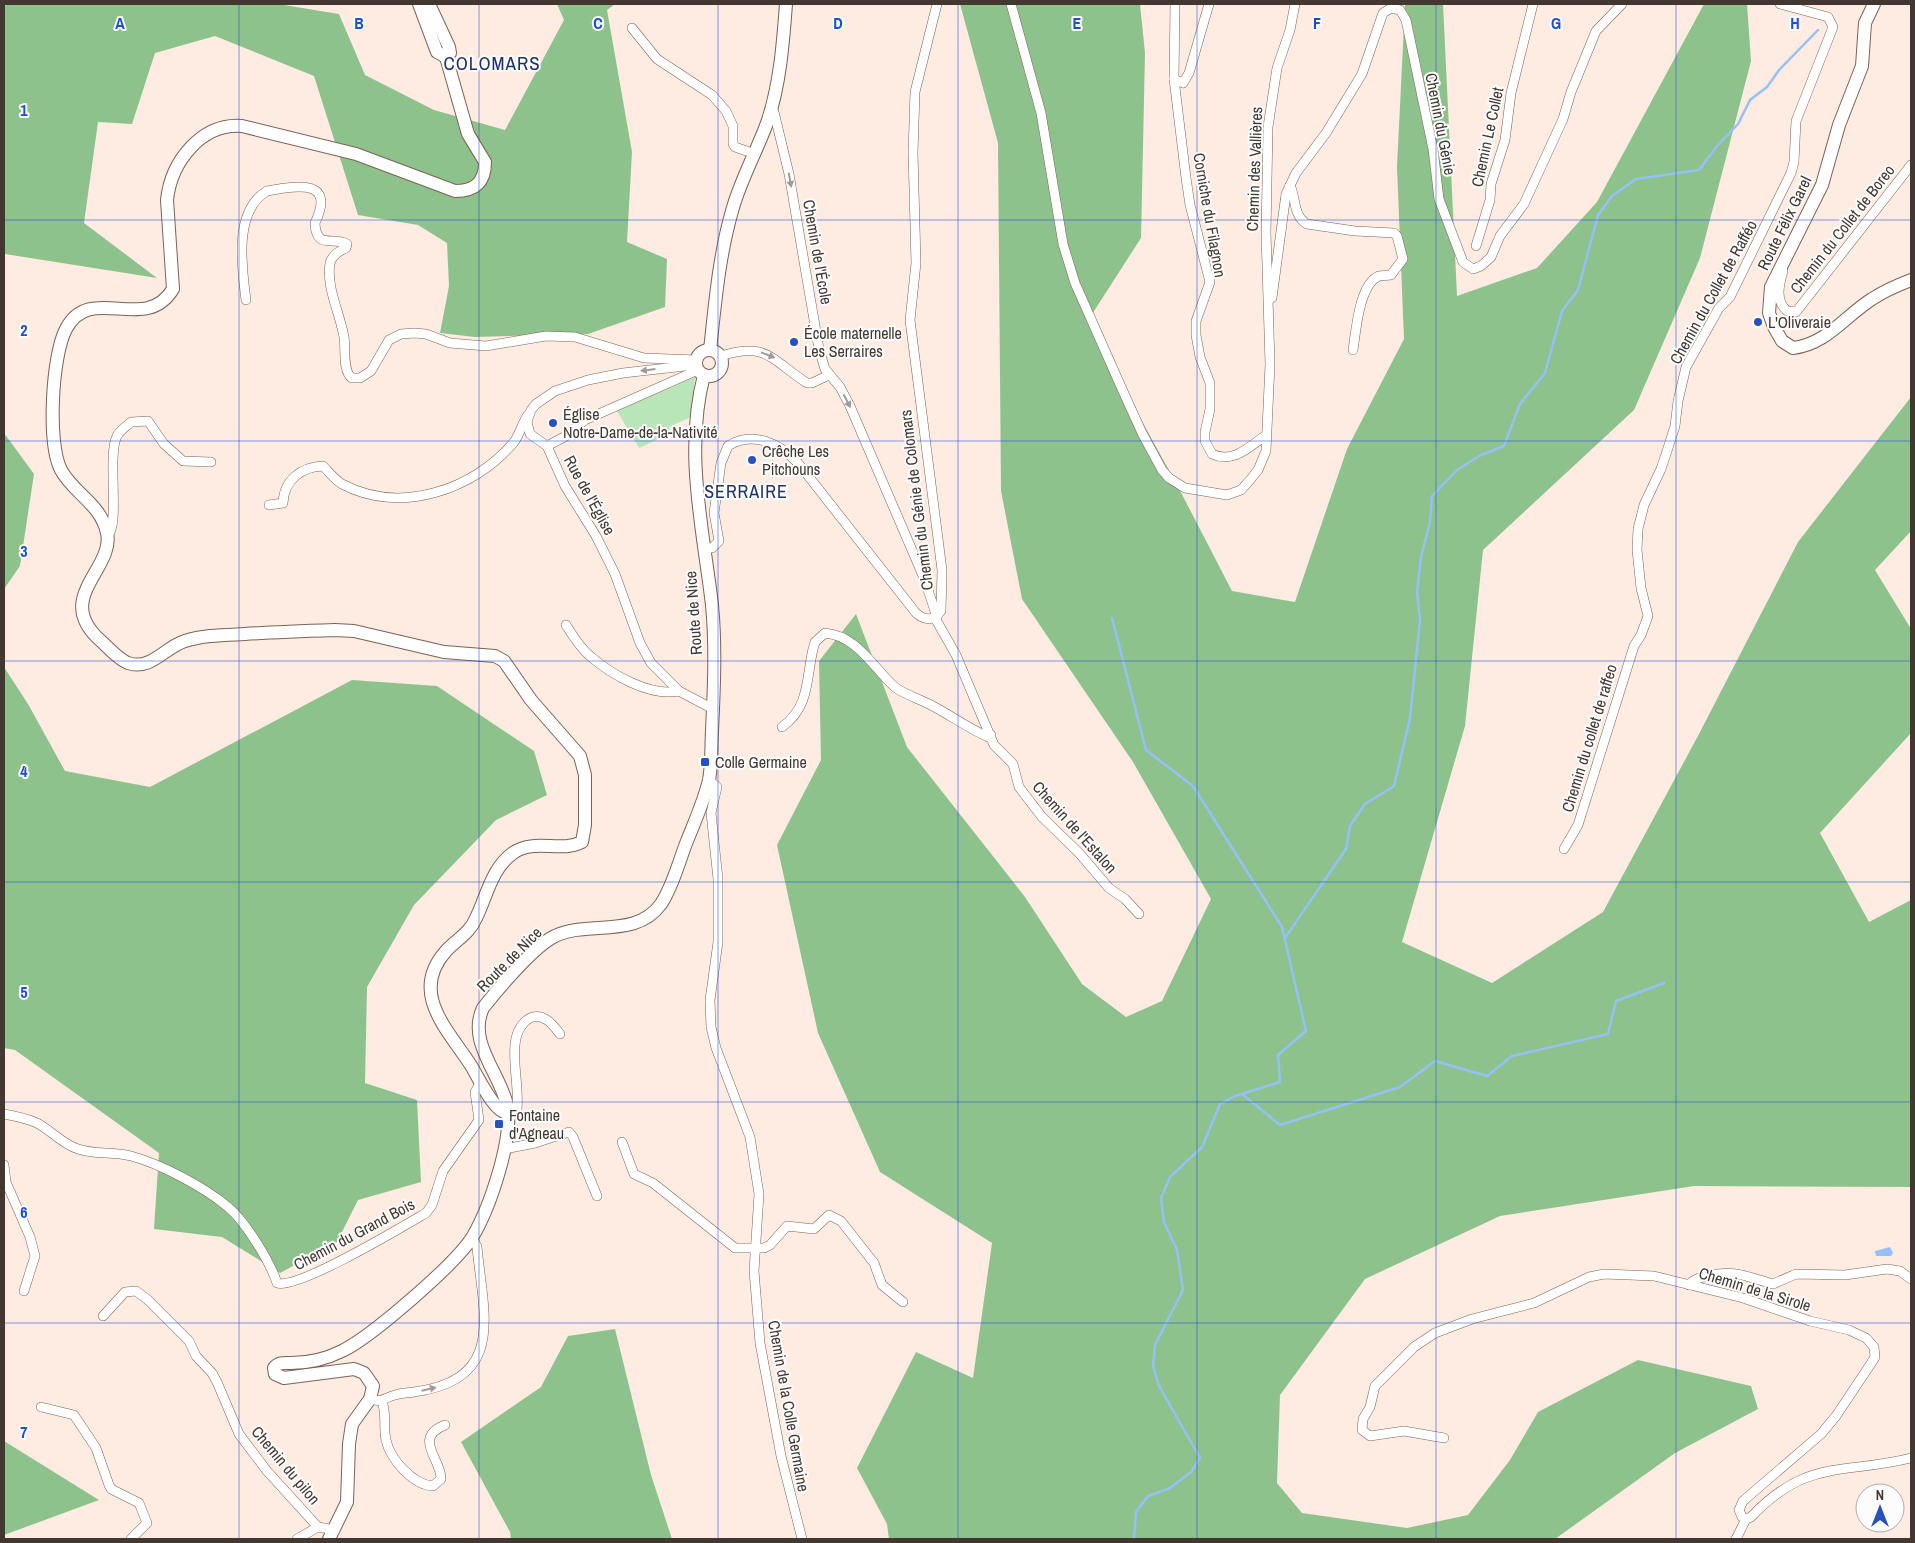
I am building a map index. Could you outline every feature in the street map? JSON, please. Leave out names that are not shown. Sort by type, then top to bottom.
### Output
[{"type":"street","points":[[108,535],[97,508],[66,477],[59,462],[53,404],[56,364],[66,329],[78,314],[86,309],[97,308],[150,309],[167,298],[173,289],[167,200],[170,181],[180,161],[194,146],[214,129],[242,126],[356,154],[455,191],[466,191],[476,187],[486,171],[486,162],[468,134],[446,58],[437,52],[419,4]]},
{"type":"street","points":[[429,4],[449,47],[450,53],[446,58]]},
{"type":"street","points":[[246,300],[242,257],[246,221],[253,206],[267,191],[308,187],[319,194],[322,208],[315,223],[319,236],[326,242],[342,242],[347,244],[346,248],[332,258],[330,266],[334,298],[344,336],[348,376],[356,379],[371,371],[388,340],[401,334],[415,333],[426,334],[450,342],[486,346],[546,336],[575,337],[644,358],[699,367],[715,375],[723,364],[715,353],[722,262],[731,214],[771,110],[777,86],[786,4]]},
{"type":"street","name":"Chemin du Génie de Colomars","points":[[704,549],[712,548],[719,541],[714,513],[721,463],[728,446],[746,439],[765,441],[779,447],[798,463],[916,613],[926,619],[936,618],[942,606],[942,570],[910,320],[916,277],[913,153],[915,92],[938,4]]},
{"type":"street","points":[[1011,4],[1040,113],[1064,244],[1076,283],[1142,433],[1162,470],[1185,488],[1218,494],[1233,494],[1240,490],[1258,470],[1266,451],[1270,364],[1268,309]]},
{"type":"street","name":"Corniche du Filagnon","points":[[1175,4],[1174,79],[1190,205],[1210,282],[1196,321],[1197,345],[1210,383],[1210,409],[1204,432],[1205,441],[1212,454],[1226,458],[1235,457],[1266,435]]},
{"type":"street","points":[[1174,79],[1183,82],[1189,73],[1209,4]]},
{"type":"street","name":"Chemin des Vallières","points":[[1268,309],[1268,126],[1277,68],[1290,30],[1295,4]]},
{"type":"street","name":"Chemin Le Collet","points":[[1476,246],[1490,200],[1490,184],[1505,140],[1511,92],[1533,4]]},
{"type":"street","name":"Chemin du Génie","points":[[1268,309],[1272,305],[1286,194],[1362,74],[1384,13],[1391,8],[1400,10],[1406,20],[1433,149],[1439,199],[1463,262],[1473,269],[1481,266],[1491,257],[1500,236],[1524,204],[1562,119],[1571,92],[1599,26],[1622,4]]},
{"type":"street","name":"Chemin du Collet de Rafféo","points":[[1641,635],[1648,616],[1641,588],[1637,550],[1638,529],[1644,505],[1661,469],[1675,426],[1678,401],[1686,367],[1719,308],[1730,296],[1791,173],[1794,162],[1796,120],[1833,27],[1828,17],[1780,4]]},
{"type":"street","name":"Route Félix Garel","points":[[1874,4],[1865,23],[1862,66],[1839,125],[1825,176],[1771,287],[1769,314],[1782,341],[1793,348],[1809,346],[1825,336],[1872,299],[1911,280]]},
{"type":"street","points":[[632,28],[657,59],[712,95],[731,119],[733,144],[735,147],[755,154]]},
{"type":"street","name":"Chemin de l'École","points":[[771,110],[774,112],[780,132],[789,174],[819,349],[829,375],[844,395],[887,488],[924,578],[936,618]]},
{"type":"street","name":"Chemin du Collet de Boreo","points":[[1781,264],[1784,270],[1780,286],[1780,301],[1787,311],[1796,312],[1911,165]]},
{"type":"street","points":[[1290,185],[1298,214],[1301,220],[1307,224],[1355,231],[1394,233],[1397,236],[1403,259],[1391,275],[1379,276],[1368,286],[1362,301],[1353,350]]},
{"type":"street","points":[[699,367],[700,354],[740,351],[766,354],[776,359],[807,383],[812,383],[829,375]]},
{"type":"street","points":[[269,505],[283,503],[287,486],[291,480],[303,469],[312,466],[323,466],[341,484],[367,493],[409,496],[443,492],[488,467],[515,440],[523,421],[544,397],[588,380],[623,373],[699,367]]},
{"type":"street","points":[[547,446],[566,436],[586,420],[699,367]]},
{"type":"street","name":"Route de Nice","points":[[376,1400],[369,1378],[360,1370],[342,1369],[284,1378],[275,1374],[274,1368],[281,1363],[320,1359],[350,1347],[376,1328],[454,1259],[472,1237],[480,1223],[505,1149],[508,1117],[504,1096],[480,1039],[479,1020],[483,1008],[536,950],[551,938],[565,932],[629,924],[644,918],[656,910],[677,867],[709,780],[713,709],[713,621],[694,450],[699,367]]},
{"type":"street","name":"Rue de l'Église","points":[[530,413],[527,422],[530,434],[547,446],[565,486],[588,520],[610,563],[644,650],[651,663],[680,691],[713,709]]},
{"type":"street","points":[[211,462],[183,460],[164,444],[148,421],[130,422],[117,436],[112,480],[113,528],[108,535],[106,550],[84,595],[84,617],[92,633],[125,662],[142,664],[150,662],[176,644],[203,637],[335,630],[354,631],[444,652],[496,656],[504,661],[531,700],[580,756],[585,775],[586,825],[582,842],[567,847],[538,845],[524,847],[513,853],[492,878],[476,920],[469,931],[447,950],[432,970],[430,994],[433,1006],[496,1108],[508,1117],[517,1110],[515,1043],[525,1020],[532,1016],[542,1017],[560,1034]]},
{"type":"street","name":"Chemin de l'Estalon","points":[[936,618],[956,655],[994,745],[1013,764],[1019,787],[1042,817],[1073,846],[1109,888],[1125,899],[1139,914]]},
{"type":"street","points":[[566,625],[590,656],[615,674],[657,691],[680,691]]},
{"type":"street","points":[[782,727],[789,722],[804,702],[815,642],[825,633],[836,634],[849,640],[896,687],[976,732],[988,737],[991,735]]},
{"type":"street","name":"Chemin du collet de raffeo","points":[[1564,849],[1578,825],[1610,716],[1634,646],[1641,635]]},
{"type":"street","name":"Chemin de la Colle Germaine","points":[[709,780],[717,787],[711,813],[718,879],[718,942],[710,1000],[711,1027],[716,1048],[750,1137],[759,1194],[754,1271],[760,1343],[780,1456],[802,1539]]},
{"type":"street","name":"Chemin du Grand Bois","points":[[4,1114],[38,1124],[64,1143],[79,1150],[130,1156],[146,1161],[198,1188],[228,1207],[243,1222],[274,1273],[277,1283],[284,1285],[313,1275],[426,1213],[432,1206],[443,1171],[475,1129],[479,1120],[476,1092],[481,1082]]},
{"type":"street","points":[[505,1149],[535,1143],[568,1132],[573,1137],[597,1196]]},
{"type":"street","points":[[622,1142],[634,1174],[653,1183],[728,1245],[735,1248],[764,1248],[770,1245],[787,1226],[814,1229],[829,1215],[833,1215],[841,1221],[874,1262],[882,1285],[903,1302]]},
{"type":"street","points":[[4,1165],[6,1182],[30,1237],[35,1256],[24,1291]]},
{"type":"street","points":[[297,1539],[318,1526],[332,1535],[342,1516],[349,1490],[350,1433],[352,1424],[376,1400],[395,1394],[428,1390],[450,1382],[476,1360],[484,1336],[485,1316],[477,1247],[472,1237]]},
{"type":"street","points":[[1689,1285],[1695,1280],[1724,1272],[1743,1274],[1773,1284],[1796,1274],[1845,1274],[1887,1268],[1900,1271],[1911,1278]]},
{"type":"street","name":"Chemin de la Sirole","points":[[1444,1438],[1404,1431],[1370,1436],[1362,1430],[1363,1420],[1370,1407],[1375,1386],[1414,1346],[1435,1333],[1472,1319],[1534,1303],[1590,1277],[1604,1274],[1654,1276],[1743,1298],[1810,1321],[1849,1330],[1866,1338],[1874,1347],[1875,1357],[1872,1362],[1836,1416],[1820,1434],[1743,1501],[1739,1510],[1740,1514],[1746,1518]]},
{"type":"street","name":"Chemin du pilon","points":[[103,1316],[125,1292],[130,1290],[136,1291],[174,1324],[189,1341],[196,1356],[212,1373],[235,1425],[253,1454],[318,1526]]},
{"type":"street","points":[[376,1400],[389,1449],[406,1470],[426,1486],[433,1486],[441,1479],[441,1474],[430,1452],[430,1439],[436,1430],[445,1425]]},
{"type":"street","points":[[41,1407],[74,1416],[96,1448],[111,1489],[139,1503],[147,1523],[132,1539]]},
{"type":"street","points":[[1736,1539],[1746,1518],[1751,1517],[1787,1485],[1813,1473],[1911,1458]]},
{"type":"green space","points":[[7,4],[278,4],[339,14],[365,75],[434,110],[505,130],[564,20],[557,4],[615,4],[607,10],[632,152],[627,242],[667,259],[665,307],[588,334],[475,337],[440,333],[449,286],[447,243],[418,225],[358,215],[314,76],[215,36],[155,53],[132,124],[98,122],[84,223],[157,278],[5,254],[4,265],[4,7]]},
{"type":"green space","points":[[960,4],[1140,4],[1145,53],[1141,238],[1087,322],[1175,481],[1232,591],[1295,602],[1347,449],[1404,339],[1397,167],[1405,4],[1443,4],[1457,296],[1537,268],[1597,202],[1704,4],[1747,4],[1751,61],[1700,258],[1634,410],[1483,550],[1465,726],[1402,942],[1492,983],[1603,912],[1699,734],[1798,542],[1911,397],[1911,531],[1875,570],[1911,629],[1911,733],[1820,833],[1869,922],[1911,900],[1911,1187],[1694,1186],[1500,1216],[1365,1279],[1280,1395],[1277,1483],[1302,1513],[1407,1528],[1468,1515],[1510,1460],[1538,1412],[1638,1360],[1751,1386],[1758,1409],[1675,1453],[1555,1539],[889,1539],[887,1524],[857,1468],[916,1352],[973,1378],[992,1243],[880,1172],[818,1033],[777,845],[821,760],[819,661],[856,614],[907,747],[1025,897],[1082,984],[1126,1017],[1162,1001],[1211,899],[1133,762],[1022,599],[1001,491],[998,143]]},
{"type":"green space","points":[[695,377],[691,417],[669,427],[671,433],[639,448],[617,411]]},
{"type":"green space","points":[[4,433],[34,474],[20,566],[4,589]]},
{"type":"green space","points":[[4,667],[28,704],[65,771],[150,787],[352,680],[437,686],[534,751],[547,795],[496,820],[414,905],[367,987],[365,1083],[417,1100],[421,1182],[358,1200],[337,1242],[280,1273],[222,1237],[154,1229],[159,1153],[15,1050],[4,1048]]},
{"type":"green space","points":[[615,1329],[651,1475],[672,1539],[511,1539],[510,1532],[461,1442],[541,1387],[568,1336]]},
{"type":"green space","points":[[4,1441],[99,1500],[4,1535]]},
{"type":"water","points":[[1890,1247],[1893,1253],[1891,1256],[1876,1256],[1875,1251]]},
{"type":"waterway","points":[[1285,938],[1346,849],[1350,826],[1365,804],[1394,786],[1410,718],[1420,620],[1417,592],[1421,557],[1430,522],[1432,496],[1457,470],[1481,455],[1504,446],[1520,404],[1545,373],[1562,311],[1578,290],[1598,215],[1612,196],[1636,179],[1699,170],[1717,146],[1738,124],[1750,100],[1767,87],[1779,70],[1818,30]]},
{"type":"waterway","points":[[1112,618],[1146,750],[1193,786],[1282,927],[1306,1031],[1278,1055],[1280,1082],[1235,1096],[1220,1104],[1202,1147],[1170,1177],[1161,1198],[1164,1222],[1177,1250],[1183,1290],[1155,1345],[1153,1366],[1159,1386],[1200,1458],[1191,1472],[1170,1488],[1148,1496],[1136,1512],[1134,1539]]},
{"type":"waterway","points":[[1242,1094],[1280,1125],[1400,1087],[1435,1061],[1487,1076],[1512,1056],[1608,1034],[1616,1001],[1664,983]]},
{"type":"place","name":"L'Oliveraie","points":[[1758,322]]},
{"type":"place","name":"École maternelle Les Serraires","points":[[794,342]]},
{"type":"place","name":"Église Notre-Dame-de-la-Nativité","points":[[553,423]]},
{"type":"place","name":"Crêche Les Pitchouns","points":[[752,460]]},
{"type":"place","name":"Colle Germaine","points":[[705,762]]},
{"type":"place","name":"Fontaine d'Agneau","points":[[499,1124]]},
{"type":"district","name":"COLOMARS","points":[[492,63]]},
{"type":"district","name":"SERRAIRE","points":[[746,491]]}]
